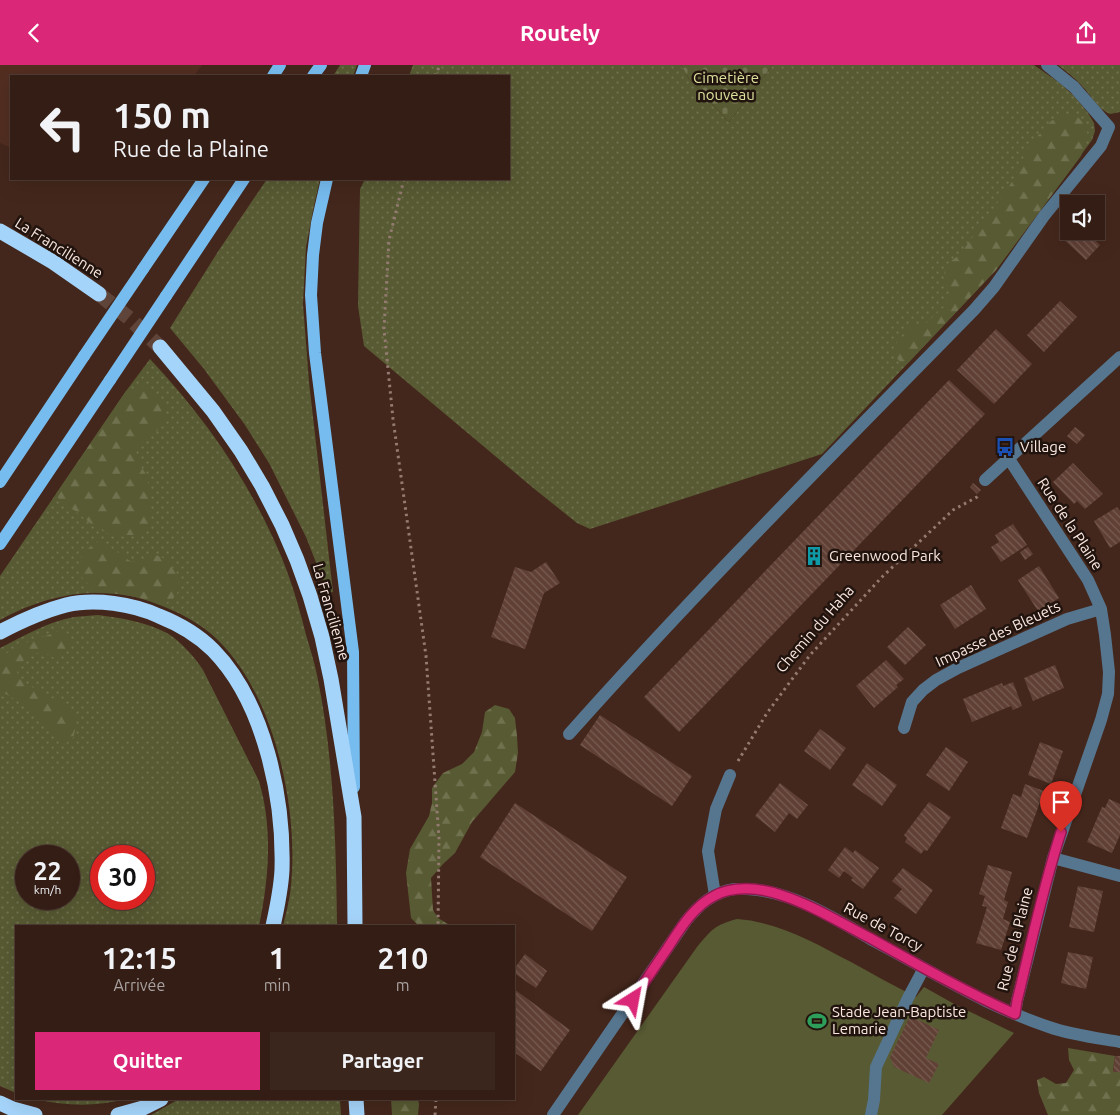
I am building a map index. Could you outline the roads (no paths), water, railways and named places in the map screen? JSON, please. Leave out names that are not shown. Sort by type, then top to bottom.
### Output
[{"type":"highway","name":"La Francilienne","points":[[0,231],[53,262],[99,294]]},
{"type":"highway","name":"La Francilienne","points":[[160,347],[213,411],[241,451],[282,525],[310,596],[322,637],[331,679],[354,817],[355,925]]},
{"type":"highway","points":[[0,633],[39,613],[68,604],[89,602],[112,603],[147,610],[174,622],[195,635],[213,650],[226,665],[245,695],[269,754],[274,776],[280,825],[282,871],[273,925]]},
{"type":"highway","points":[[118,1115],[144,1108],[159,1100]]},
{"type":"highway","points":[[356,1100],[357,1115]]},
{"type":"highway","points":[[0,1103],[35,1115]]},
{"type":"main road","points":[[0,482],[203,180]]},
{"type":"main road","points":[[0,544],[243,180]]},
{"type":"main road","points":[[327,180],[317,223],[311,295],[316,363],[353,651],[354,817]]},
{"type":"street","points":[[569,734],[620,677],[766,523],[974,310],[994,287],[1044,216],[1101,146],[1115,125],[1074,87],[1046,65]]},
{"type":"street","points":[[986,480],[1120,357]]},
{"type":"street","name":"Rue de la Plaine","points":[[1009,459],[1088,580],[1101,609],[1114,672],[1101,720],[1052,857],[1015,1014]]},
{"type":"street","name":"Impasse des Bleuets","points":[[904,728],[912,702],[936,680],[1066,619],[1101,609]]},
{"type":"street","points":[[715,895],[708,851],[716,809],[730,775]]},
{"type":"street","points":[[1052,857],[1120,876]]},
{"type":"street","name":"Rue de Torcy","points":[[553,1115],[686,921],[699,906],[715,895],[735,889],[780,894],[804,904],[1015,1014],[1051,1028],[1120,1042]]},
{"type":"street","points":[[871,1115],[876,1067],[924,968]]},
{"type":"tunnel","points":[[99,294],[129,318],[160,347]]},
{"type":"place","name":"Village","points":[[1005,447]]},
{"type":"place","name":"Greenwood Park","points":[[814,556]]},
{"type":"place","name":"Stade Jean-Baptiste Lemarie","points":[[817,1021]]},
{"type":"park label","name":"Cimetière nouveau","points":[[726,86]]}]
